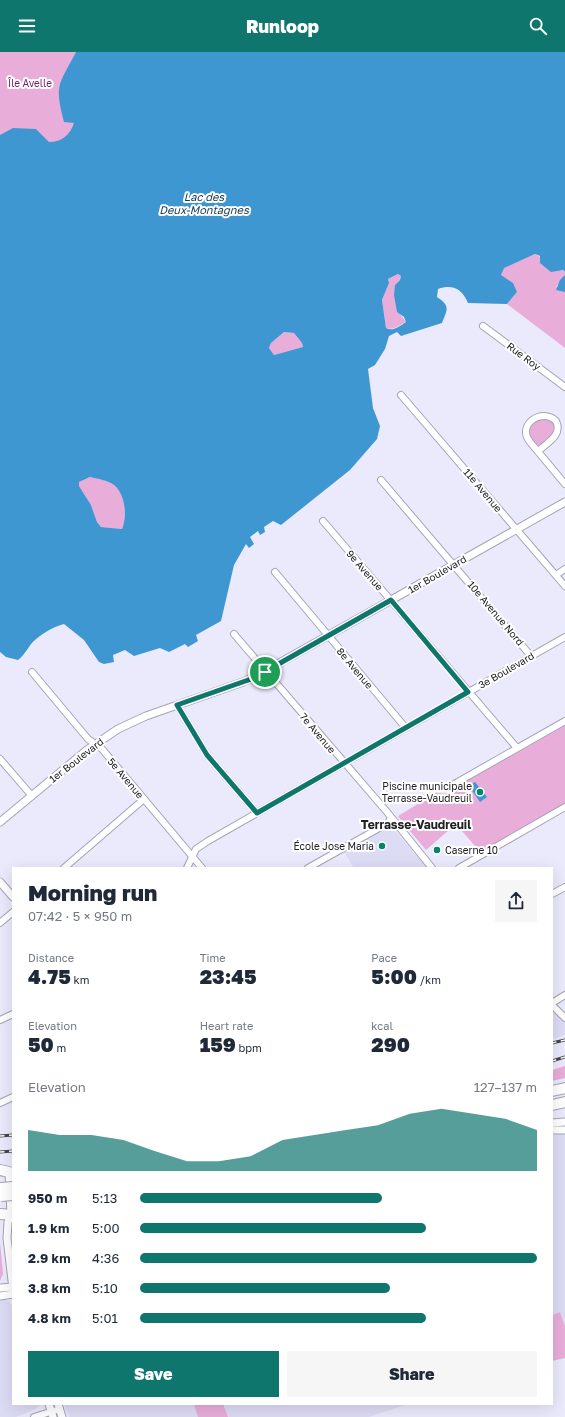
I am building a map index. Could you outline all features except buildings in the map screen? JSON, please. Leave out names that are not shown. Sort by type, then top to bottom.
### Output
[{"type":"highway","points":[[553,1091],[565,1088]]},
{"type":"highway","points":[[553,1105],[565,1102]]},
{"type":"highway","points":[[0,1192],[12,1187]]},
{"type":"highway","points":[[0,1192],[12,1195]]},
{"type":"highway","points":[[0,1214],[12,1216]]},
{"type":"street","name":"Rue Roy","points":[[483,326],[565,387]]},
{"type":"street","name":"11e Avenue","points":[[401,395],[565,586]]},
{"type":"street","points":[[538,451],[557,433],[558,424],[550,416],[537,416],[527,426],[526,436],[538,451],[565,484]]},
{"type":"street","name":"10e Avenue Nord","points":[[381,480],[531,656]]},
{"type":"street","name":"1er Boulevard","points":[[0,822],[95,744],[126,725],[243,682],[265,672],[565,502]]},
{"type":"street","name":"9e Avenue","points":[[323,521],[517,748]]},
{"type":"street","points":[[556,575],[565,569]]},
{"type":"street","name":"8e Avenue","points":[[274,572],[406,727]]},
{"type":"street","name":"7e Avenue","points":[[234,634],[431,867]]},
{"type":"street","name":"3e Boulevard","points":[[187,867],[196,849],[208,841],[565,637]]},
{"type":"street","name":"5e Avenue","points":[[32,672],[88,739],[102,749],[201,867]]},
{"type":"street","points":[[177,705],[207,755],[257,813]]},
{"type":"street","points":[[449,787],[565,721]]},
{"type":"street","points":[[0,759],[32,796]]},
{"type":"street","points":[[65,867],[144,799]]},
{"type":"street","points":[[461,867],[565,807]]},
{"type":"street","points":[[310,867],[388,823],[391,818]]},
{"type":"street","points":[[0,882],[12,896]]},
{"type":"street","points":[[553,893],[565,886]]},
{"type":"street","points":[[0,923],[12,913]]},
{"type":"street","points":[[553,1003],[565,995]]},
{"type":"street","points":[[553,1005],[565,1018]]},
{"type":"street","points":[[0,1020],[12,1014]]},
{"type":"street","points":[[0,1103],[12,1097]]},
{"type":"street","points":[[553,1123],[565,1122]]},
{"type":"street","points":[[553,1130],[565,1130]]},
{"type":"street","points":[[7,1171],[12,1216],[8,1222],[7,1238],[12,1280]]},
{"type":"street","points":[[0,1288],[12,1288]]},
{"type":"street","points":[[0,1296],[12,1294]]},
{"type":"street","points":[[34,1417],[52,1414],[59,1406]]},
{"type":"street","points":[[59,1406],[62,1417]]},
{"type":"shaded area","name":"École Jose Maria","points":[[391,826],[426,867],[353,867],[344,852]]},
{"type":"shaded area","points":[[553,1010],[565,1022],[565,1035],[553,1039]]},
{"type":"shaded area","points":[[565,1134],[565,1326],[560,1312],[553,1315],[553,1135]]},
{"type":"shaded area","points":[[3,1299],[9,1301],[12,1306],[12,1405],[40,1405],[36,1409],[16,1417],[0,1417],[0,1300]]},
{"type":"shaded area","points":[[64,1405],[405,1405],[369,1417],[69,1417]]},
{"type":"green space","name":"Île Avelle","points":[[0,52],[157,52],[0,217]]},
{"type":"green space","points":[[535,254],[565,272],[565,275],[556,287],[565,292],[565,348],[507,304],[517,292],[501,275],[503,268]]},
{"type":"green space","points":[[398,274],[401,276],[400,280],[395,285],[400,314],[406,322],[389,329],[386,328],[382,300],[389,283],[388,279]]},
{"type":"green space","points":[[284,332],[294,333],[302,343],[303,347],[274,355],[269,348],[271,343]]},
{"type":"green space","points":[[543,418],[552,421],[556,426],[553,433],[546,441],[536,445],[529,438],[528,431],[534,422]]},
{"type":"green space","points":[[90,477],[109,482],[118,489],[123,500],[125,512],[122,529],[101,527],[97,522],[91,505],[79,486],[79,482]]},
{"type":"green space","points":[[565,723],[565,805],[481,853],[456,824],[426,850],[398,816],[436,793],[451,794],[460,787],[461,783]]},
{"type":"green space","points":[[565,1066],[565,1078],[553,1081],[553,1070]]},
{"type":"green space","points":[[0,1242],[3,1274],[0,1281]]},
{"type":"green space","points":[[560,1312],[565,1326],[565,1358],[553,1361],[553,1315]]},
{"type":"green space","points":[[194,1405],[223,1405],[228,1417],[198,1417]]},
{"type":"water","name":"Lac des Deux-Montagnes","points":[[76,52],[565,52],[565,272],[563,270],[551,272],[540,263],[540,256],[535,254],[504,268],[501,275],[513,283],[517,292],[507,304],[468,303],[463,294],[456,289],[448,287],[438,289],[437,297],[447,308],[442,323],[401,336],[397,332],[389,336],[385,349],[375,365],[368,369],[373,408],[380,426],[377,439],[350,470],[281,525],[273,521],[264,527],[265,532],[260,535],[258,531],[250,537],[254,544],[249,548],[246,544],[234,565],[221,621],[196,635],[198,641],[188,647],[185,644],[169,652],[160,648],[134,656],[125,650],[113,655],[114,662],[104,664],[99,662],[84,640],[64,624],[38,637],[18,660],[6,657],[0,652],[0,135],[13,128],[36,129],[49,142],[54,142],[62,139],[68,134],[74,123],[64,122],[59,100],[59,92],[62,79]],"holes":[[[398,274],[401,276],[400,280],[395,285],[394,295],[397,312],[404,317],[406,322],[396,328],[389,329],[386,328],[382,300],[389,283],[388,279]],[[284,332],[294,333],[302,343],[303,347],[274,355],[269,348],[271,343]],[[90,477],[108,482],[118,489],[123,500],[125,512],[122,529],[101,527],[97,522],[91,505],[79,486],[79,482]]]},
{"type":"water","points":[[565,275],[565,292],[556,290],[560,280]]},
{"type":"water","points":[[475,782],[487,797],[480,802],[469,786]]},
{"type":"railway","points":[[553,1043],[565,1040]]},
{"type":"railway","points":[[553,1061],[565,1057]]},
{"type":"railway","points":[[0,1136],[12,1135]]},
{"type":"railway","points":[[0,1152],[12,1151]]},
{"type":"place","name":"Piscine municipale Terrasse-Vaudreuil","points":[[480,792]]},
{"type":"place","name":"École Jose Maria","points":[[382,846]]},
{"type":"place","name":"Caserne 10","points":[[437,850]]},
{"type":"district","name":"Terrasse-Vaudreuil","points":[[416,825]]},
{"type":"route","points":[[391,600],[468,692],[257,813],[207,755],[177,705],[254,678],[265,672],[391,600]]}]
